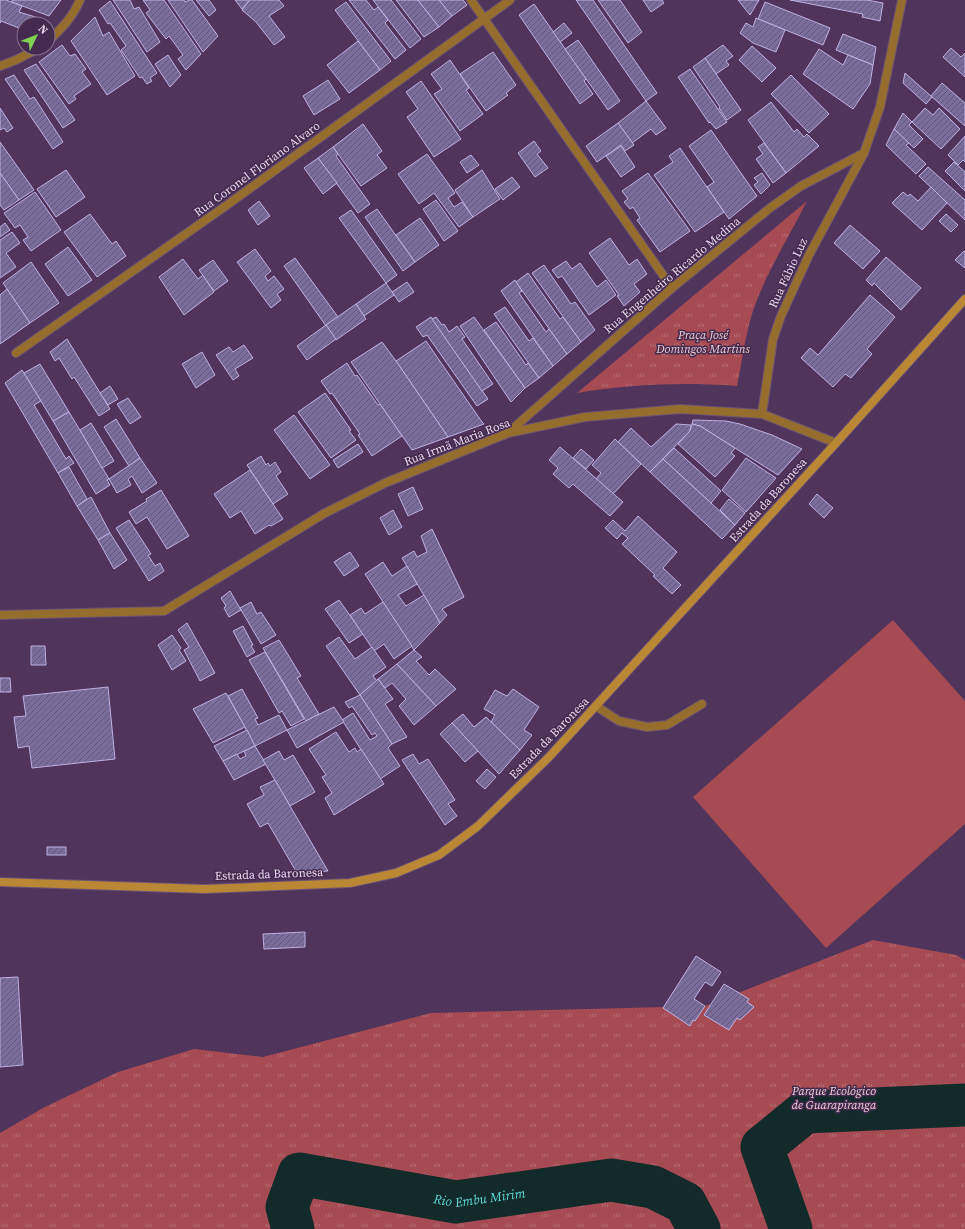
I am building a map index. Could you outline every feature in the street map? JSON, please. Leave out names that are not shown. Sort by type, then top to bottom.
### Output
[{"type":"main road","name":"Estrada da Baronesa","points":[[0,882],[205,889],[350,883],[396,872],[439,855],[478,826],[549,757],[836,443],[965,299]]},
{"type":"street","points":[[56,34],[75,13],[80,0]]},
{"type":"street","points":[[472,0],[672,288]]},
{"type":"street","name":"Rua Coronel Floriano Alvaro","points":[[16,353],[227,205],[510,0]]},
{"type":"street","points":[[864,153],[880,107],[902,0]]},
{"type":"street","points":[[0,66],[24,56]]},
{"type":"street","name":"Rua Engenheiro Ricardo Medina","points":[[508,433],[672,288],[770,208],[801,186],[864,153]]},
{"type":"street","name":"Rua Fábio Luz","points":[[762,414],[773,339],[781,316],[809,255],[864,153]]},
{"type":"street","name":"Rua Irmã Maria Rosa","points":[[0,615],[164,611],[325,513],[385,483],[508,433],[585,417],[680,409],[762,414],[836,443]]},
{"type":"street","points":[[596,706],[618,721],[647,727],[667,725],[702,704]]},
{"type":"green space","name":"Praça José Domingos Martins","points":[[807,201],[757,299],[747,332],[737,386],[696,384],[657,385],[577,393]]},
{"type":"green space","points":[[893,620],[965,701],[965,824],[826,948],[693,797]]},
{"type":"green space","name":"Parque Ecológico de Guarapiranga","points":[[873,940],[956,955],[965,960],[965,1229],[0,1229],[0,1133],[43,1108],[118,1072],[194,1049],[263,1057],[431,1013],[705,1006]]},
{"type":"building","points":[[0,0],[6,0],[22,6],[19,12],[32,16],[16,16],[16,27],[1,21],[0,23]]},
{"type":"building","points":[[12,0],[61,0],[49,16],[12,2]]},
{"type":"building","points":[[113,0],[130,0],[134,9],[139,7],[160,42],[147,52]]},
{"type":"building","points":[[143,0],[164,0],[201,54],[186,70],[178,59],[183,55],[169,36],[166,39],[146,13],[150,10]]},
{"type":"building","points":[[168,0],[184,0],[185,2],[192,0],[218,36],[203,52]]},
{"type":"building","points":[[196,0],[209,0],[216,10],[209,16]]},
{"type":"building","points":[[235,0],[250,0],[242,9]]},
{"type":"building","points":[[250,0],[279,0],[284,6],[269,16],[285,37],[274,45],[256,22],[242,10]]},
{"type":"building","points":[[349,0],[366,0],[374,10],[378,7],[388,20],[385,23],[406,50],[395,59]]},
{"type":"building","points":[[373,0],[391,0],[421,39],[410,48]]},
{"type":"building","points":[[396,0],[418,0],[439,27],[424,37]]},
{"type":"building","points":[[418,0],[439,0],[452,16],[439,27]]},
{"type":"building","points":[[439,0],[463,0],[467,5],[452,16]]},
{"type":"building","points":[[576,0],[593,0],[657,93],[646,101]]},
{"type":"building","points":[[598,0],[620,0],[642,32],[628,43]]},
{"type":"building","points":[[643,0],[662,0],[664,3],[651,12]]},
{"type":"building","points":[[738,0],[759,0],[750,15]]},
{"type":"building","points":[[790,0],[867,0],[883,3],[880,21],[862,17],[863,14]]},
{"type":"building","points":[[110,1],[157,73],[150,78],[152,81],[147,84],[142,77],[140,78],[121,50],[126,46],[110,23],[108,24],[99,10]]},
{"type":"building","points":[[346,2],[391,61],[380,70],[335,10]]},
{"type":"building","points":[[765,2],[830,28],[823,45],[758,19]]},
{"type":"building","points":[[534,4],[586,79],[584,81],[593,94],[580,104],[519,15]]},
{"type":"building","points":[[95,17],[103,36],[109,32],[135,76],[107,95],[71,41]]},
{"type":"building","points":[[756,18],[785,30],[776,52],[753,43],[740,33],[746,23],[753,27]]},
{"type":"building","points":[[564,23],[572,33],[560,42],[553,32]]},
{"type":"building","points":[[843,34],[876,47],[873,65],[836,50]]},
{"type":"building","points":[[578,40],[620,101],[608,110],[565,49]]},
{"type":"building","points":[[358,41],[380,70],[349,93],[327,65]]},
{"type":"building","points":[[62,45],[70,56],[75,54],[86,69],[82,72],[91,84],[74,96],[76,99],[69,104],[39,62],[47,56],[56,56],[56,49]]},
{"type":"building","points":[[723,45],[733,56],[726,61],[729,65],[716,74],[705,58]]},
{"type":"building","points":[[752,46],[776,68],[762,82],[739,60]]},
{"type":"building","points":[[951,48],[961,57],[965,53],[965,77],[943,57]]},
{"type":"building","points":[[819,49],[843,65],[848,55],[873,65],[870,84],[853,109],[803,74]]},
{"type":"building","points":[[493,52],[516,85],[506,93],[508,95],[486,111],[460,74]]},
{"type":"building","points":[[168,55],[181,75],[170,87],[155,64]]},
{"type":"building","points":[[705,58],[741,110],[727,120],[693,67]]},
{"type":"building","points":[[450,60],[469,88],[466,90],[483,114],[460,131],[434,94],[442,89],[431,74]]},
{"type":"building","points":[[36,64],[75,120],[63,128],[24,70]]},
{"type":"building","points":[[690,69],[727,122],[716,129],[710,122],[709,123],[678,77]]},
{"type":"building","points":[[905,73],[932,97],[926,104],[903,83]]},
{"type":"building","points":[[14,75],[30,99],[34,97],[63,142],[53,149],[5,79]]},
{"type":"building","points":[[791,75],[829,114],[809,133],[771,94]]},
{"type":"building","points":[[328,80],[340,99],[314,115],[303,96]]},
{"type":"building","points":[[421,81],[461,139],[434,157],[407,117],[418,109],[406,92]]},
{"type":"building","points":[[942,83],[965,103],[965,126],[931,96]]},
{"type":"building","points":[[646,101],[666,128],[656,135],[651,129],[632,143],[618,123]]},
{"type":"building","points":[[771,102],[794,132],[797,129],[804,137],[807,134],[819,146],[786,173],[748,120]]},
{"type":"building","points":[[0,108],[13,128],[7,132],[4,128],[0,130]]},
{"type":"building","points":[[925,108],[933,115],[939,108],[960,129],[941,149],[912,122]]},
{"type":"building","points":[[903,113],[912,122],[909,125],[923,139],[914,148],[894,129]]},
{"type":"building","points":[[618,123],[634,145],[625,151],[621,145],[597,162],[586,146]]},
{"type":"building","points":[[363,124],[382,151],[377,155],[387,168],[361,186],[333,147]]},
{"type":"building","points":[[894,129],[909,143],[906,145],[926,164],[916,174],[886,145]]},
{"type":"building","points":[[711,130],[757,196],[729,219],[707,187],[714,182],[689,146]]},
{"type":"building","points":[[965,136],[965,162],[963,160],[958,165],[948,155]]},
{"type":"building","points":[[534,141],[541,151],[537,154],[548,168],[535,177],[518,153]]},
{"type":"building","points":[[0,142],[34,190],[19,200],[0,173]]},
{"type":"building","points":[[764,143],[786,173],[773,183],[756,159],[763,154],[758,147]]},
{"type":"building","points":[[621,146],[635,167],[621,177],[606,156]]},
{"type":"building","points":[[333,147],[338,154],[336,156],[370,204],[358,213],[318,158]]},
{"type":"building","points":[[680,148],[724,212],[695,232],[654,175],[673,162],[669,156]]},
{"type":"building","points":[[427,154],[455,193],[448,198],[454,207],[462,202],[473,217],[459,227],[434,193],[419,204],[398,174]]},
{"type":"building","points":[[471,155],[479,165],[467,173],[460,162]]},
{"type":"building","points":[[318,158],[337,183],[323,194],[304,168]]},
{"type":"building","points":[[954,162],[965,172],[965,191],[945,171]]},
{"type":"building","points":[[928,167],[965,200],[965,220],[919,176]]},
{"type":"building","points":[[66,170],[85,197],[56,217],[37,189]]},
{"type":"building","points":[[482,170],[500,199],[473,217],[455,190]]},
{"type":"building","points":[[0,173],[19,200],[4,210],[0,205]]},
{"type":"building","points":[[648,173],[690,231],[660,252],[637,220],[640,218],[633,207],[630,209],[624,202],[628,199],[622,191]]},
{"type":"building","points":[[762,173],[770,185],[761,194],[754,185],[758,182],[754,178]]},
{"type":"building","points":[[512,177],[520,187],[503,200],[495,189]]},
{"type":"building","points":[[931,187],[947,203],[922,230],[892,203],[903,192],[908,196],[910,194],[918,201]]},
{"type":"building","points":[[35,192],[61,230],[31,251],[23,240],[28,237],[20,225],[15,228],[4,213]]},
{"type":"building","points":[[436,200],[458,231],[444,241],[423,209]]},
{"type":"building","points":[[259,201],[270,216],[258,225],[248,210]]},
{"type":"building","points":[[377,209],[415,262],[403,271],[365,217]]},
{"type":"building","points":[[351,210],[397,275],[386,283],[339,218]]},
{"type":"building","points":[[90,214],[112,244],[116,241],[126,256],[97,277],[64,232]]},
{"type":"building","points":[[946,214],[958,225],[951,232],[939,221]]},
{"type":"building","points":[[420,218],[439,245],[415,262],[396,235]]},
{"type":"building","points":[[5,223],[10,230],[0,237],[0,227]]},
{"type":"building","points":[[850,225],[880,251],[863,269],[834,243]]},
{"type":"building","points":[[12,232],[20,243],[6,253],[16,267],[0,278],[0,240]]},
{"type":"building","points":[[610,238],[629,265],[637,259],[647,274],[634,284],[640,292],[624,306],[617,296],[619,295],[589,253]]},
{"type":"building","points":[[68,247],[92,280],[68,296],[45,264]]},
{"type":"building","points":[[255,249],[271,271],[265,276],[268,281],[274,276],[284,289],[277,294],[281,300],[271,308],[237,262]]},
{"type":"building","points":[[964,251],[965,252],[965,268],[955,260]]},
{"type":"building","points":[[886,257],[921,288],[901,310],[874,283],[872,286],[866,280]]},
{"type":"building","points":[[295,258],[338,317],[326,326],[284,266]]},
{"type":"building","points":[[183,259],[198,279],[203,275],[214,292],[184,315],[159,277]]},
{"type":"building","points":[[213,260],[228,281],[214,291],[199,270]]},
{"type":"building","points":[[566,261],[572,269],[580,263],[597,287],[606,280],[616,295],[589,315],[562,276],[558,278],[552,270]]},
{"type":"building","points":[[31,262],[59,303],[30,323],[3,283]]},
{"type":"building","points":[[544,265],[571,304],[575,302],[595,330],[581,342],[532,273]]},
{"type":"building","points":[[528,273],[560,319],[563,317],[581,342],[567,354],[516,282]]},
{"type":"building","points":[[515,280],[522,291],[519,293],[546,332],[549,329],[567,354],[553,366],[501,291]]},
{"type":"building","points":[[407,282],[414,292],[399,302],[392,292]]},
{"type":"building","points":[[386,283],[394,295],[364,316],[356,304]]},
{"type":"building","points":[[7,289],[30,323],[0,344],[0,295]]},
{"type":"building","points":[[870,295],[895,317],[867,349],[872,354],[851,378],[845,374],[833,387],[801,358],[810,348],[818,355]]},
{"type":"building","points":[[356,304],[366,319],[336,340],[326,325]]},
{"type":"building","points":[[505,307],[529,341],[533,338],[553,366],[539,378],[494,314]]},
{"type":"building","points":[[431,317],[488,399],[477,406],[427,335],[423,337],[416,327]]},
{"type":"building","points":[[436,317],[442,325],[444,324],[449,332],[457,326],[465,337],[462,339],[493,384],[482,391],[432,319]]},
{"type":"building","points":[[474,317],[525,388],[511,402],[460,326]]},
{"type":"building","points":[[496,322],[526,365],[528,363],[539,378],[525,388],[484,330]]},
{"type":"building","points":[[326,325],[336,339],[307,360],[297,346]]},
{"type":"building","points":[[67,339],[110,409],[99,416],[74,377],[72,379],[59,358],[55,361],[50,352]]},
{"type":"building","points":[[426,341],[484,424],[448,437],[396,361]]},
{"type":"building","points":[[382,342],[448,437],[412,450],[380,404],[351,362]]},
{"type":"building","points":[[244,345],[253,358],[235,369],[239,376],[233,380],[216,355],[229,347],[233,352]]},
{"type":"building","points":[[202,352],[215,375],[196,388],[182,364]]},
{"type":"building","points":[[347,363],[355,376],[357,375],[378,405],[380,404],[402,436],[372,456],[358,435],[360,434],[332,393],[330,394],[321,381]]},
{"type":"building","points":[[40,364],[69,412],[53,421],[24,373]]},
{"type":"building","points":[[22,370],[41,401],[34,405],[66,459],[69,456],[74,463],[58,473],[5,383]]},
{"type":"building","points":[[110,386],[118,399],[108,405],[100,393]]},
{"type":"building","points":[[325,393],[351,430],[349,431],[356,440],[331,458],[298,412]]},
{"type":"building","points":[[128,398],[141,417],[130,424],[117,404]]},
{"type":"building","points":[[69,412],[109,479],[107,480],[110,485],[96,494],[53,421]]},
{"type":"building","points":[[294,415],[330,465],[310,479],[274,430]]},
{"type":"building","points":[[116,419],[140,458],[129,466],[104,427]]},
{"type":"building","points":[[693,420],[726,421],[740,424],[772,435],[802,449],[778,475],[700,426],[692,424]]},
{"type":"building","points":[[91,423],[114,461],[102,468],[80,430]]},
{"type":"building","points":[[676,424],[691,425],[690,431],[650,472],[618,442],[631,428],[651,447]]},
{"type":"building","points":[[692,424],[700,426],[735,448],[731,453],[735,456],[715,477],[678,444],[690,431]]},
{"type":"building","points":[[615,439],[641,464],[613,494],[596,479],[601,473],[592,465]]},
{"type":"building","points":[[358,444],[363,452],[338,468],[333,460]]},
{"type":"building","points":[[560,447],[623,502],[610,516],[573,484],[569,488],[553,474],[558,468],[549,460]]},
{"type":"building","points":[[674,448],[721,491],[711,503],[663,459]]},
{"type":"building","points":[[581,449],[594,460],[586,469],[573,458]]},
{"type":"building","points":[[261,456],[266,465],[268,463],[270,466],[275,462],[281,472],[276,476],[288,494],[273,504],[247,465]]},
{"type":"building","points":[[140,458],[157,483],[142,493],[132,476],[128,479],[131,485],[117,493],[109,479]]},
{"type":"building","points":[[746,458],[776,478],[746,512],[722,490]]},
{"type":"building","points":[[663,459],[735,525],[722,539],[650,472]]},
{"type":"building","points":[[69,467],[87,499],[77,506],[58,473]]},
{"type":"building","points":[[250,470],[283,519],[271,526],[269,525],[255,534],[241,511],[230,518],[214,494]]},
{"type":"building","points":[[413,487],[423,509],[408,516],[398,494]]},
{"type":"building","points":[[161,490],[189,536],[167,549],[147,517],[136,524],[129,512]]},
{"type":"building","points":[[817,494],[833,508],[824,518],[809,504]]},
{"type":"building","points":[[91,497],[110,533],[98,540],[77,506]]},
{"type":"building","points":[[729,499],[745,513],[735,525],[720,510]]},
{"type":"building","points":[[393,510],[402,527],[389,535],[380,518]]},
{"type":"building","points":[[638,516],[677,552],[663,568],[681,585],[672,594],[653,576],[655,575],[622,544],[628,538],[622,533],[617,539],[605,528],[613,520],[625,531]]},
{"type":"building","points":[[129,520],[151,554],[148,555],[155,566],[160,563],[164,571],[149,581],[116,528]]},
{"type":"building","points":[[432,529],[464,597],[442,609],[447,615],[440,623],[402,558],[414,551],[417,557],[427,552],[421,536]]},
{"type":"building","points":[[110,533],[127,560],[114,569],[98,540]]},
{"type":"building","points":[[350,552],[359,566],[344,576],[334,562]]},
{"type":"building","points":[[383,562],[392,576],[407,566],[417,584],[398,595],[406,606],[424,595],[440,623],[414,650],[365,574]]},
{"type":"building","points":[[230,591],[241,610],[229,617],[224,608],[226,606],[221,598]]},
{"type":"building","points":[[339,600],[363,634],[349,643],[325,609]]},
{"type":"building","points":[[251,602],[257,614],[261,612],[276,635],[261,644],[240,608]]},
{"type":"building","points":[[383,602],[412,646],[394,659],[384,644],[374,651],[350,615],[361,608],[365,614]]},
{"type":"building","points":[[187,623],[215,673],[200,681],[184,650],[189,647],[178,630]]},
{"type":"building","points":[[243,626],[255,652],[247,657],[233,631]]},
{"type":"building","points":[[172,635],[181,648],[179,650],[186,661],[172,670],[158,645]]},
{"type":"building","points":[[339,637],[355,659],[372,647],[386,667],[373,676],[377,681],[360,695],[326,646]]},
{"type":"building","points":[[279,640],[301,676],[297,678],[319,714],[306,721],[263,648]]},
{"type":"building","points":[[31,646],[45,646],[46,665],[31,665]]},
{"type":"building","points":[[414,650],[422,657],[416,661],[429,675],[435,669],[456,689],[436,706],[397,664]]},
{"type":"building","points":[[265,652],[304,719],[291,726],[282,711],[279,713],[249,660]]},
{"type":"building","points":[[397,664],[436,706],[414,725],[399,706],[406,699],[392,683],[385,688],[378,679]]},
{"type":"building","points":[[0,678],[10,678],[11,692],[0,692]]},
{"type":"building","points":[[378,679],[393,699],[385,704],[407,737],[392,744],[360,695]]},
{"type":"building","points":[[108,687],[115,759],[32,768],[29,746],[18,748],[14,717],[26,716],[23,696]]},
{"type":"building","points":[[242,689],[258,718],[255,719],[258,725],[279,715],[287,730],[255,746],[228,696]]},
{"type":"building","points":[[513,689],[539,707],[524,730],[532,735],[520,750],[491,722],[495,715],[484,709],[495,690],[507,696]]},
{"type":"building","points":[[226,693],[245,727],[213,743],[193,709]]},
{"type":"building","points":[[360,695],[392,744],[388,748],[400,766],[380,779],[342,720],[353,713],[370,740],[377,736],[375,733],[372,735],[352,706],[349,708],[345,702]]},
{"type":"building","points":[[334,707],[344,722],[297,748],[287,730]]},
{"type":"building","points":[[463,714],[474,727],[486,717],[520,750],[499,774],[452,723]]},
{"type":"building","points":[[452,723],[478,751],[465,762],[440,734]]},
{"type":"building","points":[[247,730],[255,746],[223,761],[214,746]]},
{"type":"building","points":[[336,732],[349,752],[355,748],[357,752],[361,749],[384,784],[334,815],[325,798],[332,793],[322,777],[326,775],[309,749]]},
{"type":"building","points":[[255,746],[266,764],[234,780],[223,761],[237,754],[240,759],[246,756],[244,751]]},
{"type":"building","points":[[279,751],[284,760],[293,755],[315,792],[290,806],[263,760]]},
{"type":"building","points":[[413,754],[419,764],[428,759],[455,800],[448,804],[457,816],[445,825],[402,760]]},
{"type":"building","points":[[487,769],[496,777],[485,789],[476,781]]},
{"type":"building","points":[[275,780],[328,871],[297,873],[268,823],[260,827],[247,804],[264,795],[260,787]]},
{"type":"building","points":[[47,847],[66,847],[66,855],[47,855]]},
{"type":"building","points":[[305,932],[305,947],[264,949],[263,934]]},
{"type":"building","points":[[696,956],[721,972],[712,986],[705,982],[694,999],[705,1006],[690,1026],[663,1008]]},
{"type":"building","points":[[18,977],[23,1065],[0,1067],[0,978]]},
{"type":"building","points":[[724,984],[749,999],[747,1002],[754,1007],[740,1020],[737,1018],[729,1030],[704,1015]]},
{"type":"waterway","name":"Rio Embu Mirim","points":[[791,1229],[762,1147],[805,1112],[965,1105]]},
{"type":"waterway","name":"Rio Embu Mirim","points":[[293,1229],[287,1207],[299,1174],[456,1202],[611,1180],[653,1187],[685,1203],[699,1229]]}]
